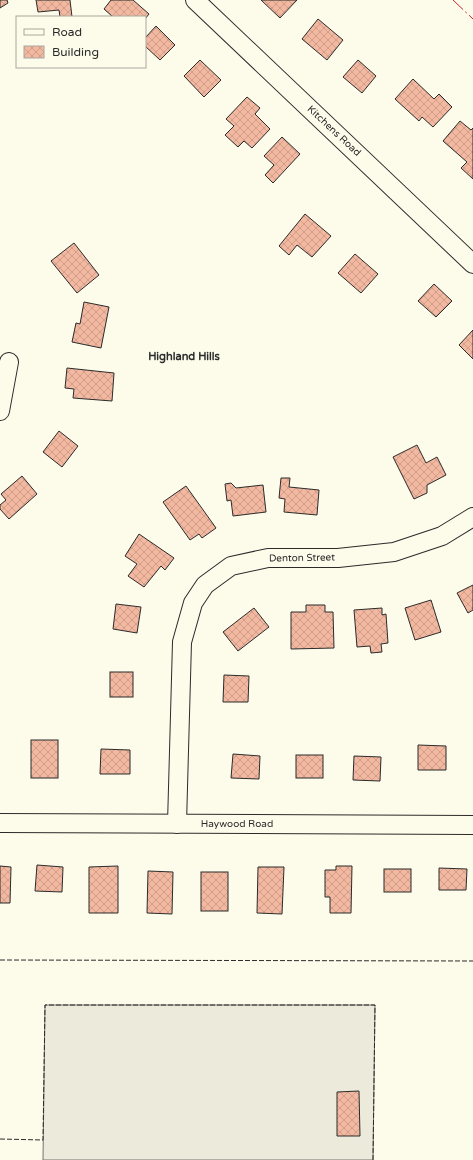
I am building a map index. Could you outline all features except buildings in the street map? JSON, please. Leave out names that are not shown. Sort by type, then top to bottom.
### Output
[{"type":"street","name":"Kitchens Road","points":[[195,0],[473,264]]},
{"type":"street","points":[[0,411],[9,362]]},
{"type":"street","name":"Denton Street","points":[[177,824],[182,642],[193,603],[205,584],[230,566],[268,558],[338,558],[394,552],[442,536],[473,517]]},
{"type":"street","name":"Haywood Road","points":[[0,823],[473,825]]},
{"type":"shaded area","points":[[45,1005],[375,1005],[373,1160],[43,1160]]},
{"type":"fence","points":[[0,960],[473,961]]},
{"type":"fence","points":[[0,1139],[43,1140],[45,1005],[375,1005],[373,1160]]},
{"type":"power","points":[[453,0],[473,19]]},
{"type":"district","name":"Highland Hills","points":[[184,356]]}]
